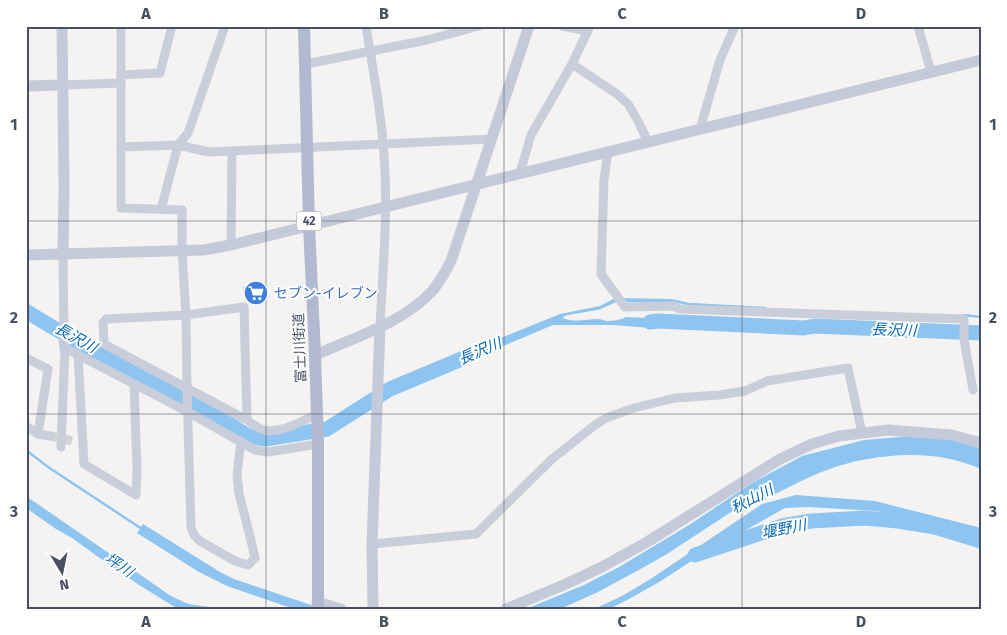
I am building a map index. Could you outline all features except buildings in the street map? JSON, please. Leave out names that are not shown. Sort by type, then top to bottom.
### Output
[{"type":"main road","name":"富士川街道","points":[[304,26],[309,226],[318,444],[318,606]]},
{"type":"street","points":[[62,26],[64,186],[62,447]]},
{"type":"street","points":[[121,26],[121,208],[182,210],[191,527],[194,535],[200,540],[235,561],[248,564],[254,558],[239,494],[238,475],[241,441]]},
{"type":"street","points":[[26,86],[63,85],[160,73],[172,26]]},
{"type":"street","points":[[161,209],[178,145],[188,133],[225,26]]},
{"type":"street","points":[[366,26],[380,111],[386,188],[372,544],[373,609]]},
{"type":"street","points":[[306,64],[427,40],[480,26]]},
{"type":"street","points":[[315,355],[394,320],[414,307],[433,290],[444,275],[451,260],[529,26]]},
{"type":"street","points":[[520,173],[531,135],[572,64],[589,28],[562,26]]},
{"type":"street","points":[[700,129],[720,60],[735,26]]},
{"type":"street","points":[[918,26],[931,72]]},
{"type":"street","points":[[26,255],[204,250],[231,245],[981,60]]},
{"type":"street","points":[[572,64],[617,94],[628,104],[648,142]]},
{"type":"street","points":[[121,147],[178,145],[209,152],[491,139]]},
{"type":"street","points":[[231,245],[232,151]]},
{"type":"street","points":[[608,151],[604,180],[601,274],[625,307],[672,306],[680,309],[964,319],[964,340],[973,390]]},
{"type":"street","points":[[247,420],[244,308],[186,315],[106,319],[102,323],[104,344],[247,420],[260,429],[270,431],[291,426],[317,414]]},
{"type":"street","points":[[64,344],[78,356],[188,412],[255,450],[268,452],[318,444]]},
{"type":"street","points":[[78,356],[78,441],[84,464],[136,495],[138,469],[134,384]]},
{"type":"street","points":[[26,358],[48,369],[38,434]]},
{"type":"street","points":[[372,544],[476,534],[552,459],[595,425],[606,418],[634,408],[675,398],[745,391],[767,381],[848,368],[862,433]]},
{"type":"street","points":[[26,426],[38,434],[50,436]]},
{"type":"street","points":[[506,609],[602,567],[647,542],[780,459],[812,444],[839,436],[888,430],[952,435],[981,443]]},
{"type":"street","points":[[318,606],[341,609]]},
{"type":"water","points":[[615,298],[671,299],[671,302],[617,302],[594,311],[568,315],[563,318],[606,321],[626,317],[670,319],[670,324],[654,325],[651,328],[612,325],[553,325],[449,369],[444,361],[560,314],[600,306]]},
{"type":"water","points":[[911,436],[949,438],[981,449],[981,458],[949,447],[911,445],[865,448],[832,458],[799,469],[667,554],[596,593],[560,609],[526,609],[584,585],[619,567],[689,525],[752,483],[802,456],[864,440]]},
{"type":"water","points":[[796,495],[875,501],[981,528],[981,539],[966,533],[877,511],[808,507],[785,508],[629,599],[609,609],[594,609],[622,596],[649,580],[762,504]]},
{"type":"water","name":"坪川","points":[[26,496],[171,596],[186,603],[215,609],[178,609],[139,585],[26,508]]},
{"type":"water","points":[[143,524],[234,579],[323,609],[294,609],[227,586],[199,572],[137,533]]},
{"type":"waterway","points":[[668,300],[688,304],[765,308]]},
{"type":"waterway","name":"長沢川","points":[[26,311],[75,341],[248,436],[265,439],[327,429],[390,389],[464,358]]},
{"type":"waterway","points":[[963,315],[981,317]]},
{"type":"waterway","name":"長沢川","points":[[650,322],[981,333]]},
{"type":"waterway","name":"秋山川","points":[[740,504],[816,466],[835,459],[877,450],[898,448],[941,450],[962,454],[981,461]]},
{"type":"waterway","points":[[26,450],[48,467],[142,529]]},
{"type":"waterway","name":"堰野川","points":[[695,555],[782,526],[811,521],[865,518],[935,527],[981,541]]},
{"type":"tunnel","points":[[50,436],[73,441]]},
{"type":"place","name":"セブン-イレブン","points":[[256,293]]}]
